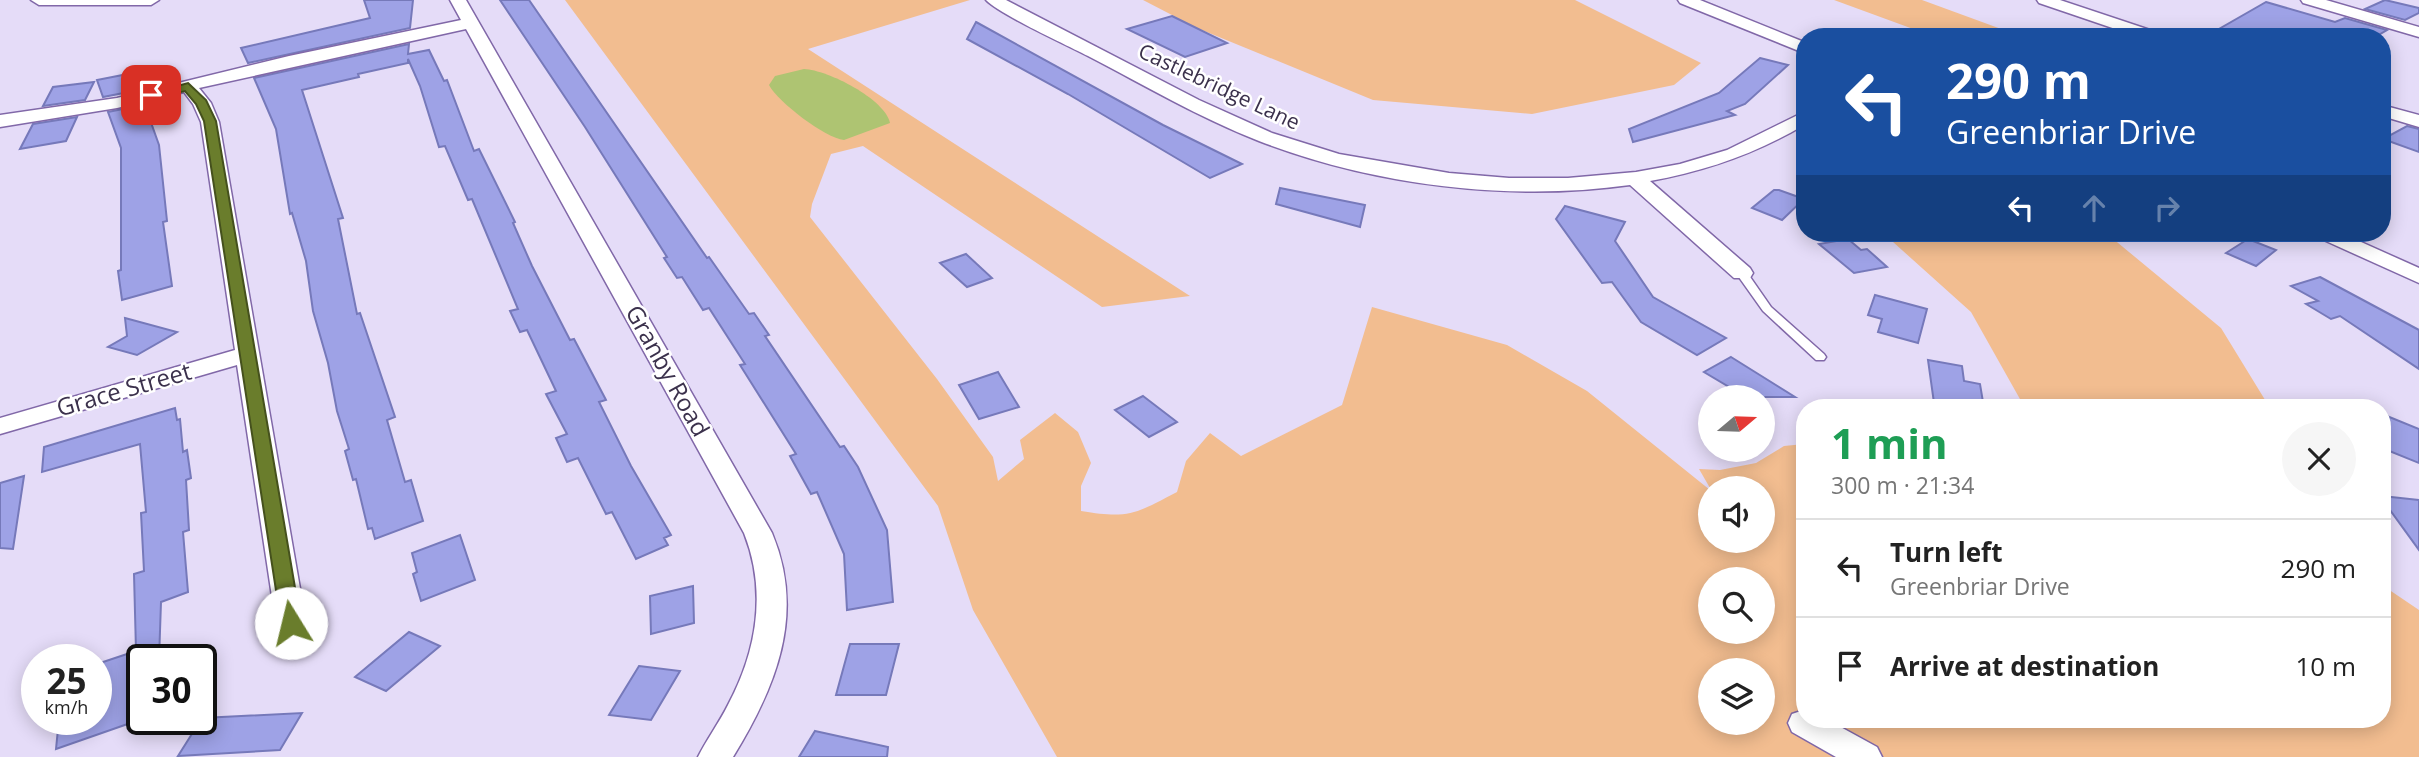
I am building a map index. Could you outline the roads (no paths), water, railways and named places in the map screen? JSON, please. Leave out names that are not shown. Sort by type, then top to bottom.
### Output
[{"type":"street","points":[[39,0],[151,0]]},
{"type":"street","name":"Granby Road","points":[[458,0],[758,533],[769,564],[773,599],[768,638],[755,686],[740,719],[715,757]]},
{"type":"street","name":"Castlebridge Lane","points":[[994,0],[1177,96],[1282,143],[1317,154],[1406,173],[1539,184],[1633,177],[1700,165],[1733,154],[1762,142],[1796,123]]},
{"type":"street","points":[[1686,0],[1796,45]]},
{"type":"street","points":[[2045,0],[2130,28]]},
{"type":"street","points":[[2309,0],[2419,32]]},
{"type":"street","points":[[0,121],[96,108],[289,61],[471,23]]},
{"type":"street","points":[[188,86],[202,103],[210,121],[291,623]]},
{"type":"street","points":[[2391,113],[2419,121]]},
{"type":"street","points":[[1633,177],[1741,273]]},
{"type":"street","points":[[2344,242],[2419,276]]},
{"type":"street","name":"Grace Street","points":[[0,426],[248,354]]},
{"type":"street","points":[[1813,728],[1865,757]]},
{"type":"lane","points":[[1741,273],[1768,309],[1821,357]]}]
